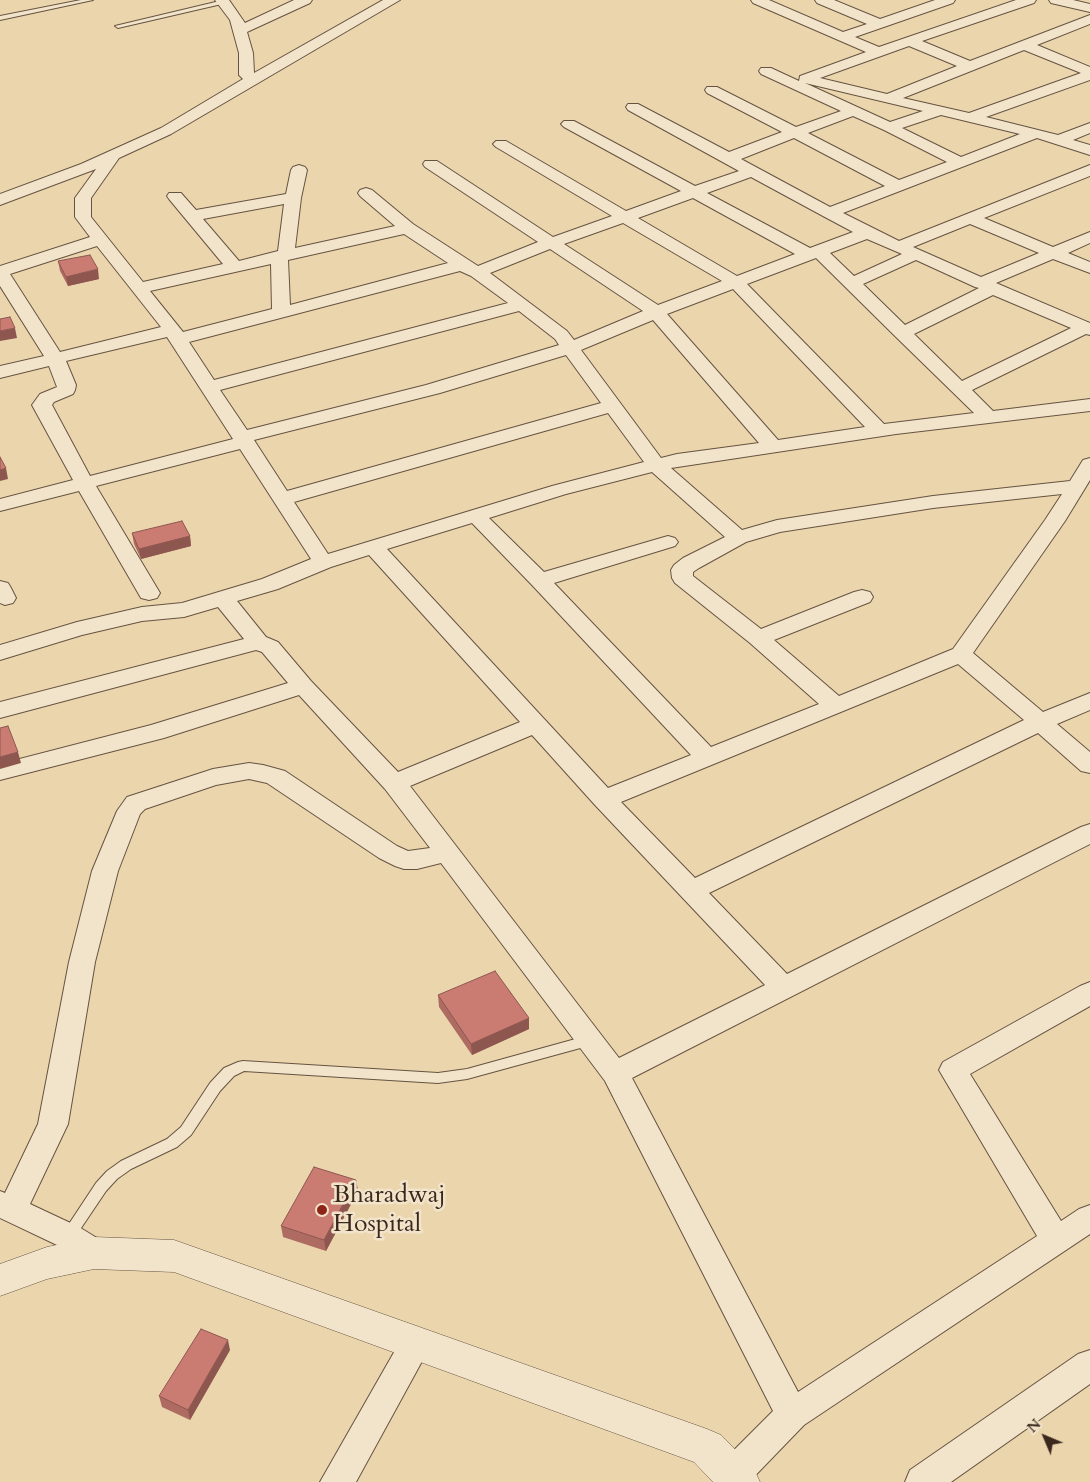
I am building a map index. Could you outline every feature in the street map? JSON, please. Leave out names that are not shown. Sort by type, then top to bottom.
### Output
[{"type":"street","points":[[241,30],[305,0]]},
{"type":"street","points":[[251,77],[282,51],[379,0]]},
{"type":"street","points":[[0,200],[109,153],[166,131],[251,77],[394,0]]},
{"type":"street","points":[[758,0],[878,52]]},
{"type":"street","points":[[822,0],[880,24]]},
{"type":"street","points":[[919,0],[932,6]]},
{"type":"street","points":[[842,37],[948,0]]},
{"type":"street","points":[[799,81],[1029,0]]},
{"type":"street","points":[[1056,0],[1077,2],[1090,8]]},
{"type":"street","points":[[223,1],[238,20],[251,77]]},
{"type":"street","points":[[889,98],[1090,19]]},
{"type":"street","points":[[909,41],[968,66]]},
{"type":"street","points":[[1025,45],[1090,73]]},
{"type":"street","points":[[766,71],[799,81],[889,98],[1036,132],[1090,150]]},
{"type":"street","points":[[972,117],[1090,73]]},
{"type":"street","points":[[799,81],[852,111],[960,162]]},
{"type":"street","points":[[712,90],[898,186]]},
{"type":"street","points":[[634,107],[867,233],[1088,329]]},
{"type":"street","points":[[889,127],[942,110]]},
{"type":"street","points":[[728,158],[852,111]]},
{"type":"street","points":[[568,124],[695,193],[814,253],[852,283],[989,417]]},
{"type":"street","points":[[1058,140],[1090,128]]},
{"type":"street","points":[[829,213],[1036,132]]},
{"type":"street","points":[[501,144],[736,282],[880,431]]},
{"type":"street","points":[[0,190],[109,153]]},
{"type":"street","points":[[109,153],[83,198],[83,217],[175,335],[323,562]]},
{"type":"street","points":[[431,164],[656,312],[773,447]]},
{"type":"street","points":[[281,311],[282,255],[299,170]]},
{"type":"street","points":[[898,246],[1090,170]]},
{"type":"street","points":[[0,372],[55,358],[175,335],[469,269],[552,243],[753,171]]},
{"type":"street","points":[[366,192],[407,228],[522,305],[561,335],[656,465],[740,538]]},
{"type":"street","points":[[175,196],[234,266]]},
{"type":"street","points":[[191,216],[292,198]]},
{"type":"street","points":[[970,218],[1090,268]]},
{"type":"street","points":[[139,288],[407,228]]},
{"type":"street","points":[[0,505],[433,389],[570,348],[656,312],[867,233]]},
{"type":"street","points":[[902,333],[987,285],[1054,252],[1090,237]]},
{"type":"street","points":[[100,239],[1,272],[55,358],[67,385],[66,390],[47,398],[42,405],[84,483],[149,593]]},
{"type":"street","points":[[852,283],[916,254]]},
{"type":"street","points":[[210,387],[522,305]]},
{"type":"street","points":[[960,389],[1088,329]]},
{"type":"street","points":[[0,653],[77,629],[142,614],[184,610],[270,584],[323,562],[559,490],[677,460],[880,431],[1090,405]]},
{"type":"street","points":[[283,500],[612,406]]},
{"type":"street","points":[[604,799],[961,654],[1055,521],[1090,464]]},
{"type":"street","points":[[836,706],[758,638],[683,578],[682,570],[691,563],[740,538],[777,526],[933,502],[1076,486]]},
{"type":"street","points":[[476,516],[540,580],[707,757]]},
{"type":"street","points":[[540,580],[668,542]]},
{"type":"street","points":[[373,547],[535,725],[784,988]]},
{"type":"street","points":[[758,638],[862,597]]},
{"type":"street","points":[[223,598],[258,642],[270,646],[303,686],[394,783],[615,1073],[792,1414]]},
{"type":"street","points":[[0,710],[258,642]]},
{"type":"street","points":[[961,654],[1090,765]]},
{"type":"street","points":[[0,772],[156,732],[303,686]]},
{"type":"street","points":[[691,891],[1040,722],[1090,702]]},
{"type":"street","points":[[394,783],[535,725]]},
{"type":"street","points":[[447,853],[417,860],[404,860],[388,852],[276,777],[263,773],[249,771],[212,777],[136,804],[129,811],[105,871],[82,962],[53,1124],[7,1206],[81,1244],[174,1256],[707,1448],[737,1479],[792,1414],[1090,1218]]},
{"type":"street","points":[[615,1073],[1090,833]]},
{"type":"street","points":[[1056,1240],[953,1070],[1090,994]]},
{"type":"street","points":[[0,1280],[47,1263],[81,1244]]},
{"type":"street","points":[[337,1482],[416,1343]]},
{"type":"street","points":[[922,1482],[1090,1365]]},
{"type":"lane","points":[[0,18],[90,0]]},
{"type":"lane","points":[[118,26],[223,1]]},
{"type":"lane","points":[[81,1244],[101,1187],[112,1175],[126,1165],[172,1143],[186,1131],[215,1087],[229,1072],[243,1066],[438,1078],[467,1074],[590,1040]]},
{"type":"building","points":[[90,255],[98,269],[66,277],[58,261]]},
{"type":"building","points":[[10,317],[15,328],[0,331],[0,319]]},
{"type":"building","points":[[0,457],[6,468],[0,470]]},
{"type":"building","points":[[182,521],[190,536],[139,549],[132,533]]},
{"type":"building","points":[[8,726],[18,752],[0,757],[0,728]]},
{"type":"building","points":[[495,971],[529,1018],[471,1044],[438,995]]},
{"type":"building","points":[[314,1167],[356,1180],[324,1240],[281,1226]]},
{"type":"building","points":[[201,1329],[228,1340],[188,1410],[159,1396]]},
{"type":"place","name":"Bharadwaj Hospital","points":[[322,1210]]}]
